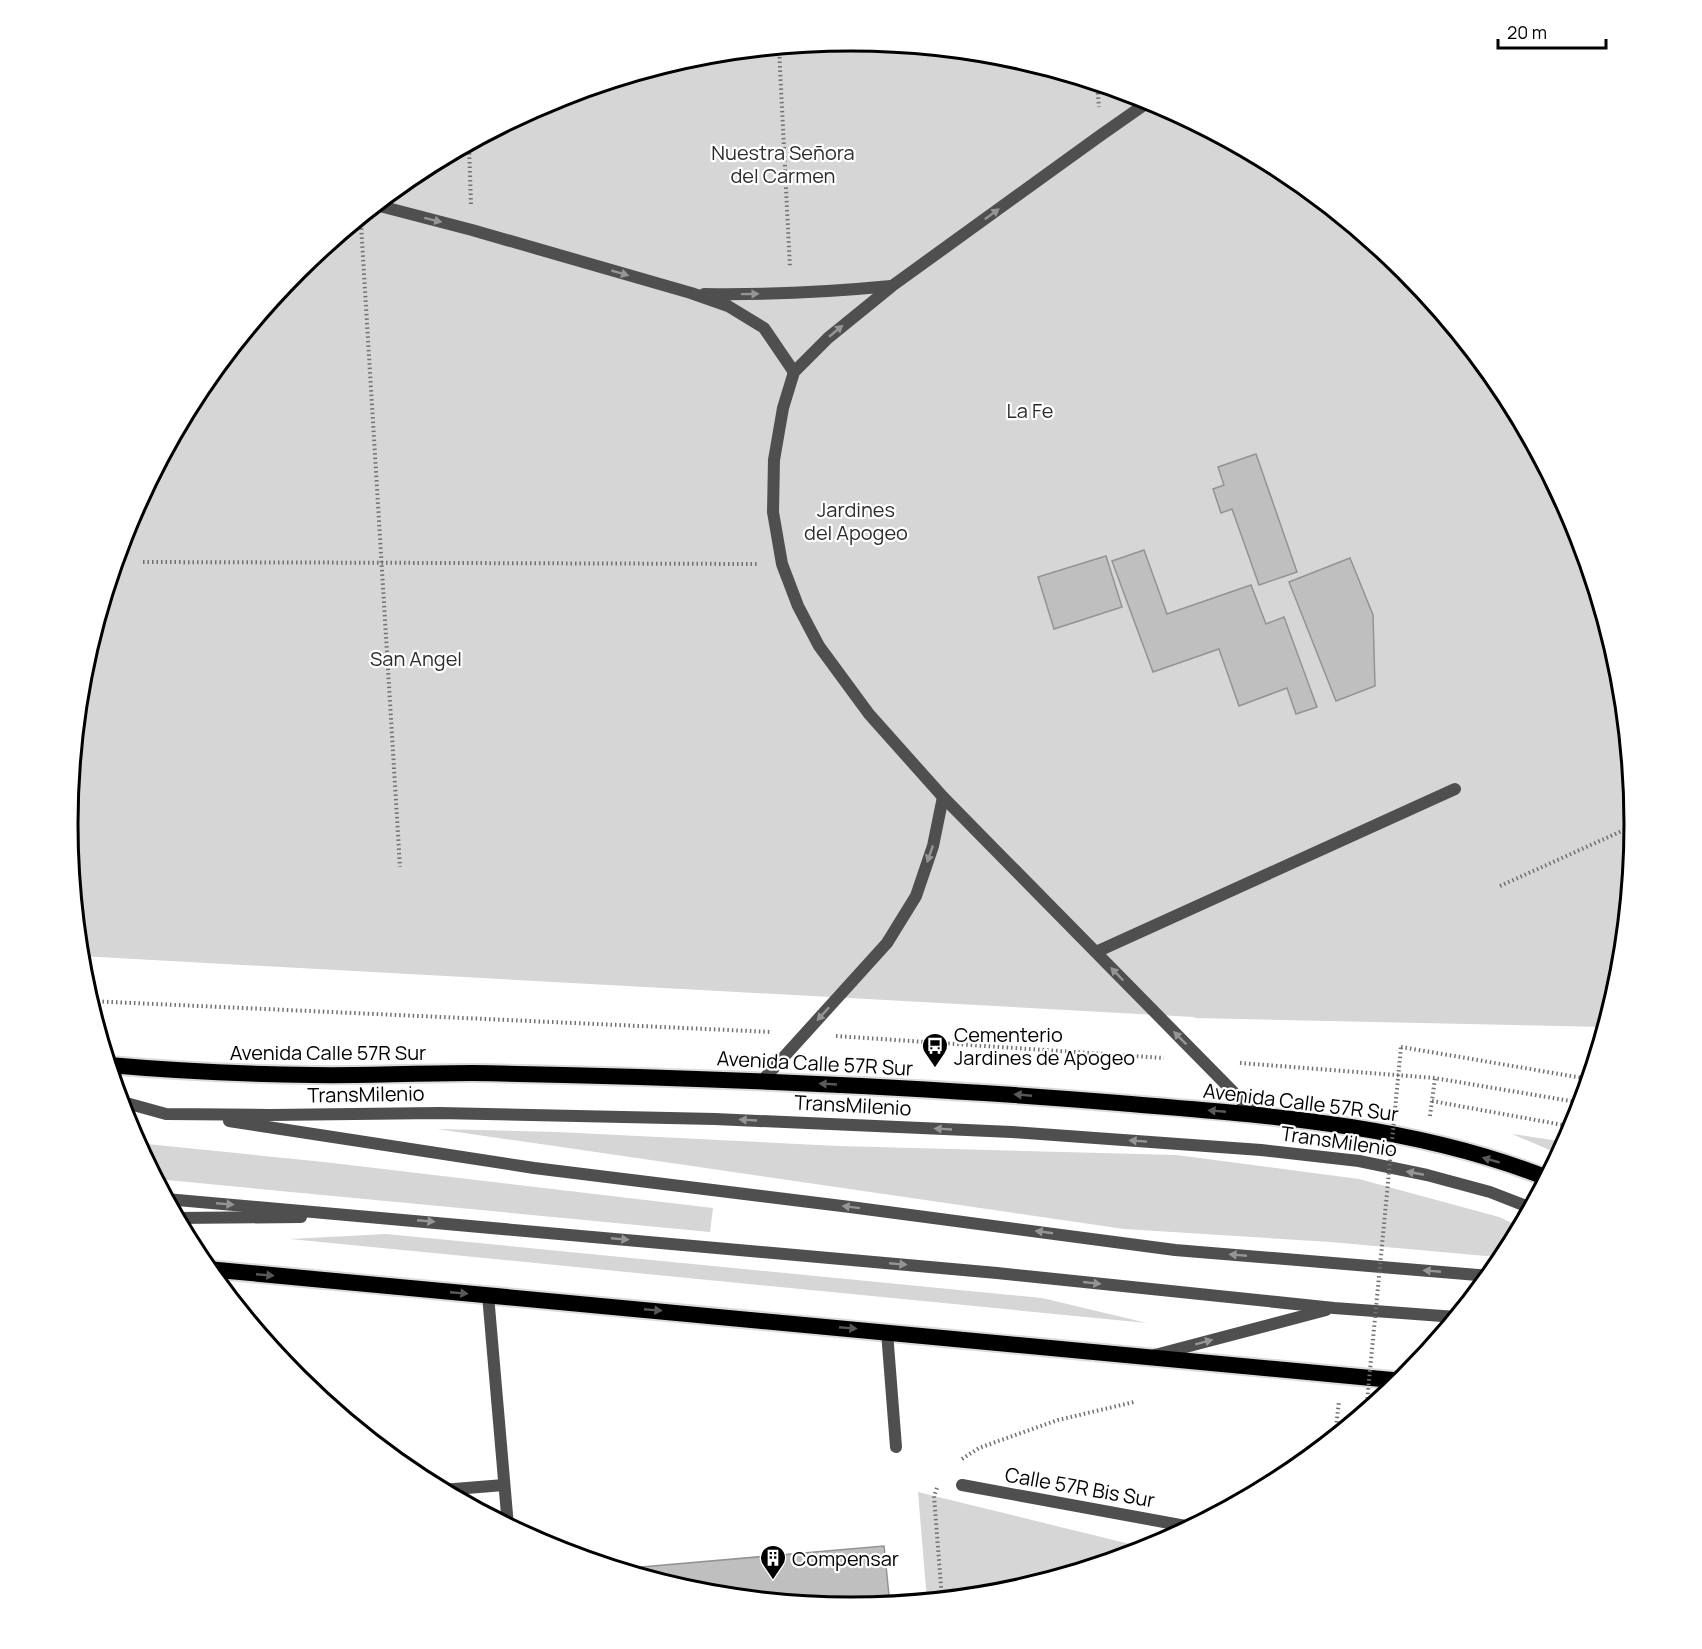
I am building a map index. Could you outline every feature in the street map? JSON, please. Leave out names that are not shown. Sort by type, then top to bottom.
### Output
[{"type":"highway","name":"Avenida Calle 57R Sur","points":[[117,1066],[175,1071],[314,1075],[468,1073],[762,1081],[1013,1094],[1255,1114],[1355,1128],[1426,1141],[1540,1176]]},
{"type":"highway","points":[[219,1270],[1389,1380]]},
{"type":"lane","points":[[1140,107],[892,286],[828,338],[794,372],[783,408],[774,460],[773,512],[782,564],[798,606],[819,646],[869,714],[944,797],[1255,1114]]},
{"type":"lane","points":[[385,207],[472,230],[691,293],[728,306],[764,328],[794,372]]},
{"type":"lane","points":[[691,293],[744,295],[892,286]]},
{"type":"lane","points":[[1096,952],[1455,789]]},
{"type":"lane","points":[[762,1081],[887,943],[916,896],[933,846],[944,797]]},
{"type":"lane","name":"TransMilenio","points":[[130,1104],[166,1114],[439,1113],[692,1118],[1024,1132],[1261,1150],[1359,1161],[1427,1175],[1490,1192],[1524,1205]]},
{"type":"lane","name":"TransMilenio","points":[[132,1111],[247,1123],[534,1168],[1174,1250],[1480,1274]]},
{"type":"lane","points":[[175,1200],[997,1273],[1334,1308],[1448,1316]]},
{"type":"lane","points":[[185,1218],[368,1216]]},
{"type":"lane","points":[[488,1295],[507,1517]]},
{"type":"lane","points":[[1148,1356],[1334,1308]]},
{"type":"lane","points":[[887,1332],[896,1448]]},
{"type":"lane","points":[[457,1490],[504,1485]]},
{"type":"lane","name":"Calle 57R Bis Sur","points":[[962,1485],[1178,1525]]},
{"type":"path","points":[[779,55],[791,293]]},
{"type":"path","points":[[469,152],[472,230]]},
{"type":"path","points":[[361,227],[400,867]]},
{"type":"path","points":[[143,562],[782,564]]},
{"type":"path","points":[[1500,886],[1624,830]]},
{"type":"path","points":[[98,1001],[805,1034],[1435,1078],[1573,1101]]},
{"type":"path","points":[[1367,1400],[1401,1047],[1581,1078]]},
{"type":"path","points":[[1426,1141],[1435,1078]]},
{"type":"path","points":[[1432,1101],[1564,1125]]},
{"type":"path","points":[[1336,1426],[1342,1375]]},
{"type":"green space","name":"Jardines del Apogeo","points":[[851,51],[902,53],[1002,66],[1051,77],[1100,92],[1193,131],[1281,181],[1361,243],[1433,314],[1465,354],[1521,438],[1566,528],[1598,624],[1610,674],[1618,724],[1623,774],[1624,824],[1623,875],[1618,925],[1610,975],[1597,1027],[1194,1017],[89,956],[79,875],[79,774],[84,724],[92,674],[104,624],[136,528],[157,482],[181,438],[237,354],[269,314],[341,243],[421,181],[464,155],[555,110],[602,92],[651,77],[750,58]]},
{"type":"green space","points":[[437,1129],[557,1132],[838,1146],[1176,1155],[1359,1179],[1499,1217],[1513,1224],[1493,1255],[1486,1256],[1330,1242],[1124,1229]]},
{"type":"green space","points":[[1512,1134],[1557,1141],[1552,1151]]},
{"type":"green space","points":[[146,1144],[324,1162],[713,1208],[710,1232],[164,1180]]},
{"type":"green space","points":[[386,1234],[1042,1298],[1147,1323],[290,1239]]},
{"type":"green space","points":[[918,1492],[1132,1545],[1051,1572],[1002,1583],[926,1594]]},
{"type":"building","points":[[1256,454],[1297,572],[1259,585],[1232,509],[1221,513],[1213,489],[1224,485],[1218,467]]},
{"type":"building","points":[[1144,550],[1167,614],[1251,585],[1266,624],[1284,617],[1317,707],[1296,714],[1287,688],[1239,706],[1219,649],[1153,672],[1112,561]]},
{"type":"building","points":[[1106,556],[1122,607],[1054,629],[1038,577]]},
{"type":"building","points":[[1350,558],[1373,615],[1375,686],[1336,701],[1289,582]]},
{"type":"building","name":"Compensar","points":[[884,1546],[889,1597],[800,1596],[750,1591],[700,1583],[636,1567]]},
{"type":"place","name":"Cementerio Jardines de Apogeo","points":[[935,1069]]},
{"type":"place","name":"Compensar","points":[[773,1581]]},
{"type":"park label","name":"Nuestra Señora del Carmen","points":[[783,164]]},
{"type":"park label","name":"La Fe","points":[[1030,410]]},
{"type":"park label","name":"San Angel","points":[[416,658]]}]
